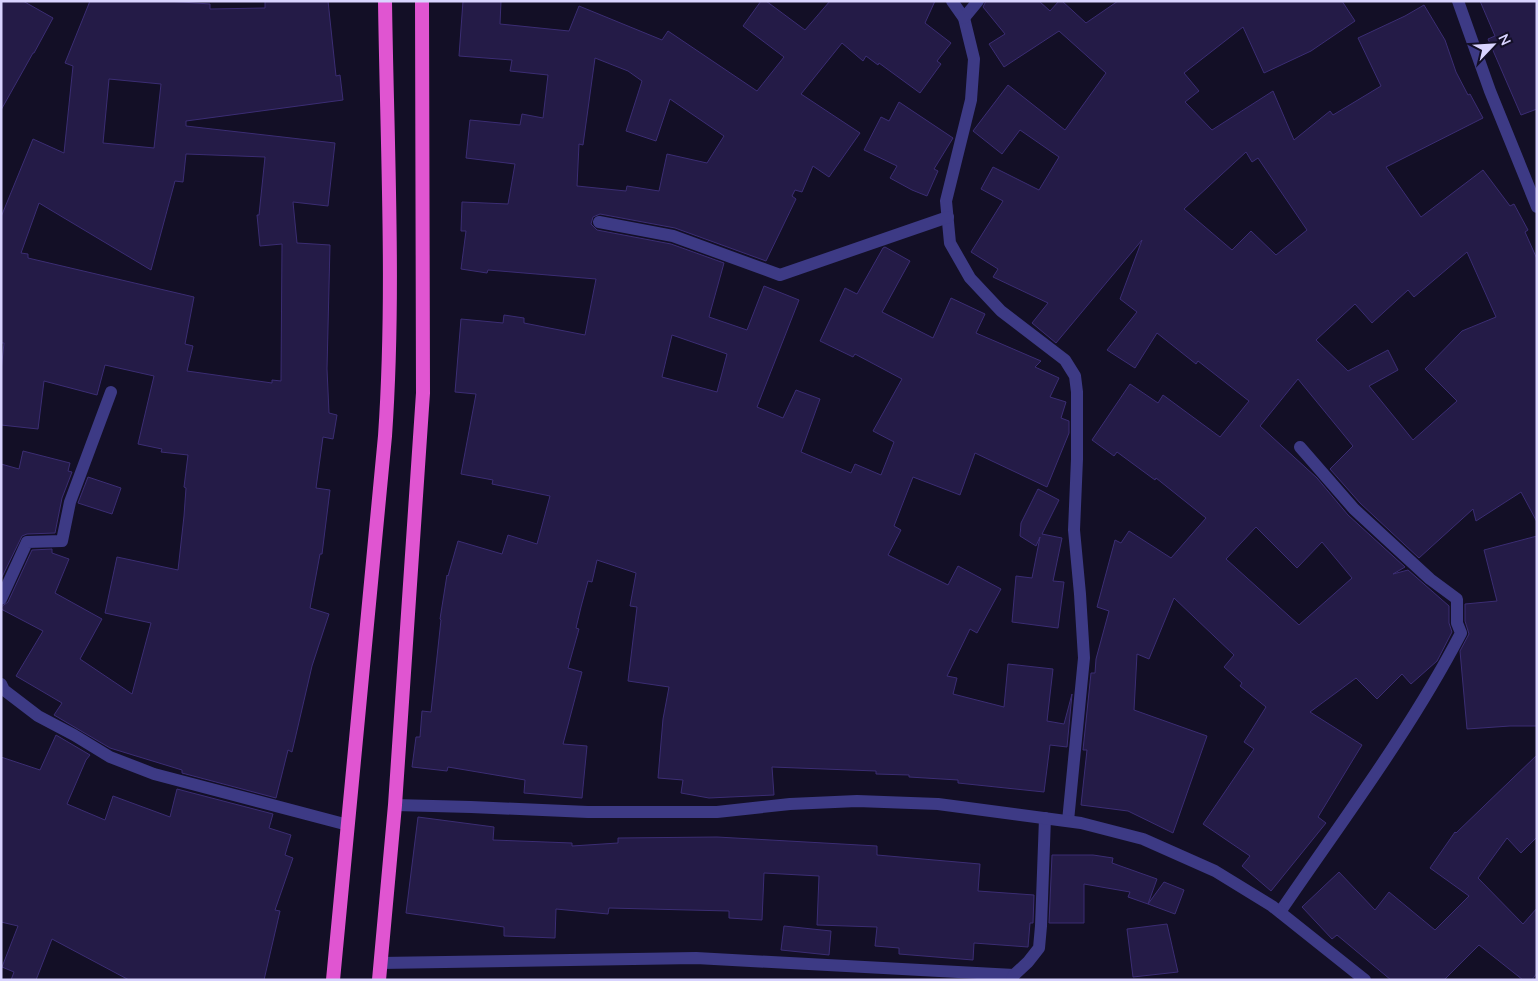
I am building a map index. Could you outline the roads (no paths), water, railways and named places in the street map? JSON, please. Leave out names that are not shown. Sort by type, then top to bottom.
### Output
[{"type":"highway","points":[[333,980],[390,372],[385,1]]},
{"type":"highway","points":[[379,980],[395,806],[423,393],[422,1]]},
{"type":"street","points":[[952,1],[964,18],[974,59],[972,100],[946,201],[950,243],[970,278],[1001,311],[1065,360],[1075,376],[1077,392],[1077,459],[1074,530],[1084,658],[1068,821]]},
{"type":"street","points":[[964,18],[978,1]]},
{"type":"street","points":[[1458,1],[1490,91],[1537,206]]},
{"type":"street","points":[[599,222],[673,236],[780,275],[948,216]]},
{"type":"street","points":[[1,599],[27,542],[62,540],[70,502],[110,392]]},
{"type":"street","points":[[1280,912],[1390,752],[1446,662],[1460,633],[1457,623],[1457,599],[1430,579],[1354,509],[1300,447]]},
{"type":"street","points":[[1,684],[4,690],[38,716],[74,735],[110,758],[154,774],[348,825]]},
{"type":"street","points":[[395,806],[471,806],[588,812],[717,812],[790,804],[857,801],[938,804],[1081,823],[1143,839],[1215,871],[1280,912],[1365,980]]},
{"type":"street","points":[[380,963],[696,958],[1013,978],[1039,948],[1045,818]]}]
